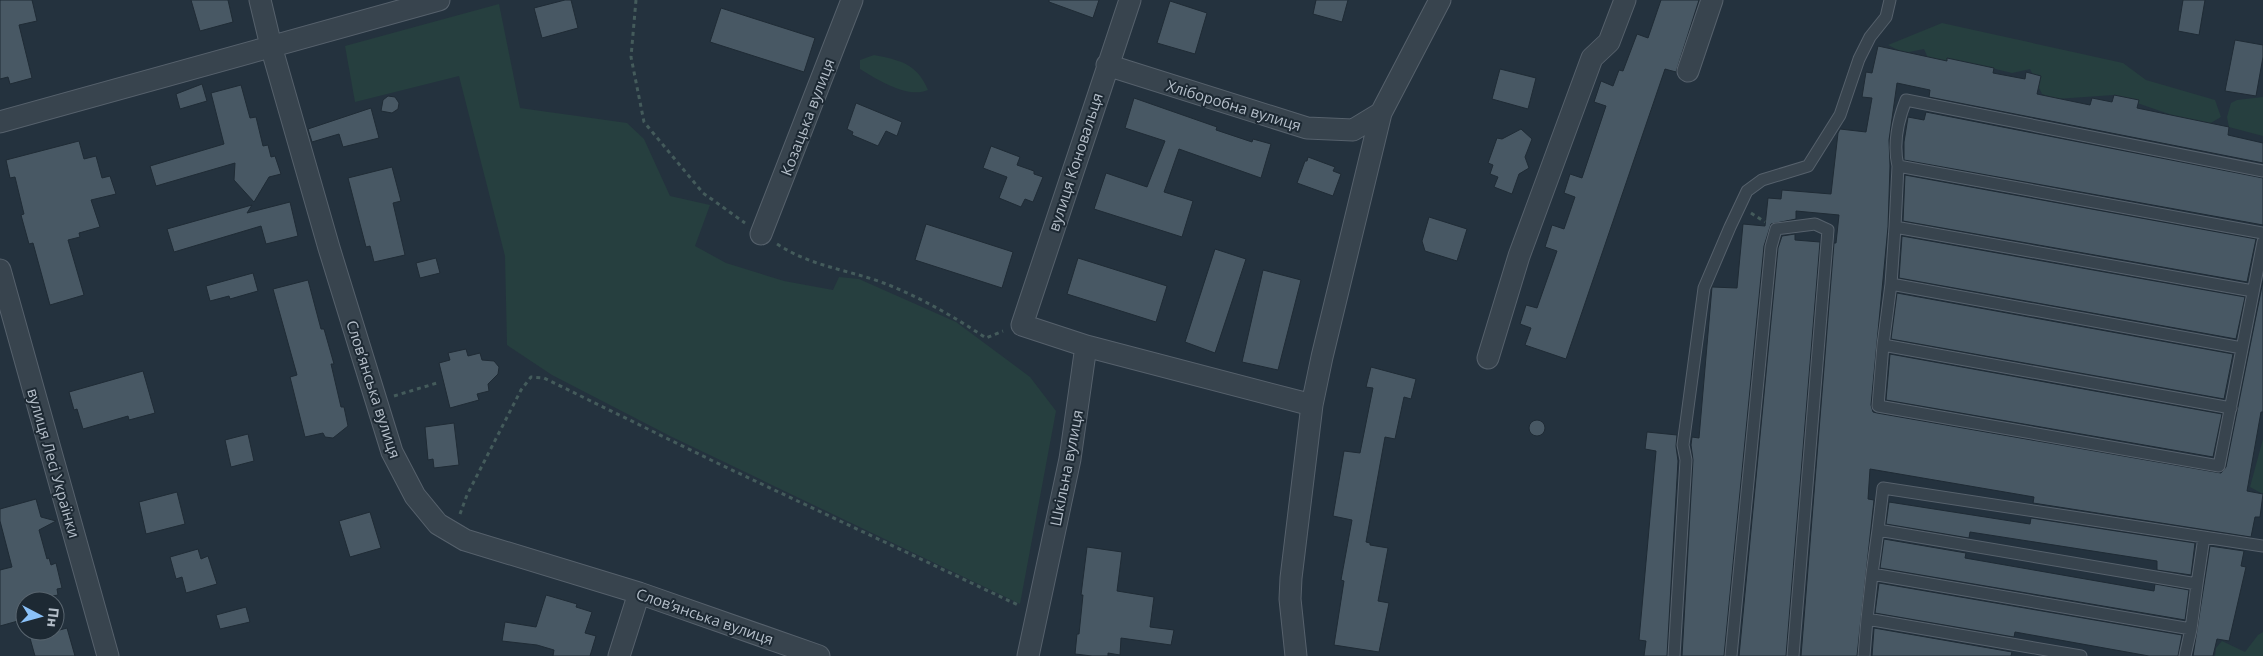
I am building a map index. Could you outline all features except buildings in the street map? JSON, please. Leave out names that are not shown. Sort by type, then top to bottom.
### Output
[{"type":"street","name":"Словʼянська вулиця","points":[[260,0],[271,46],[392,452],[416,496],[438,524],[465,540],[639,593],[819,656]]},
{"type":"street","points":[[0,122],[439,0]]},
{"type":"street","name":"Козацька вулиця","points":[[761,234],[852,0]]},
{"type":"street","name":"вулиця Коновальця","points":[[1022,324],[1130,0]]},
{"type":"street","points":[[1296,656],[1290,599],[1291,578],[1312,405],[1322,357],[1381,113],[1440,0]]},
{"type":"street","points":[[1488,358],[1519,256],[1592,58],[1609,42],[1625,0]]},
{"type":"street","points":[[1688,71],[1712,0]]},
{"type":"street","name":"Хліборобна вулиця","points":[[1107,65],[1307,128],[1353,130],[1381,113]]},
{"type":"street","name":"вулиця Лесі Українки","points":[[0,270],[108,656]]},
{"type":"street","points":[[1022,324],[1086,346],[1312,405]]},
{"type":"street","name":"Шкільна вулиця","points":[[1028,656],[1070,459],[1086,346]]},
{"type":"street","points":[[619,656],[639,593]]},
{"type":"lane","points":[[1674,656],[1686,460],[1683,446],[1704,288],[1747,191],[1762,180],[1808,166],[1840,116],[1859,59],[1870,36],[1886,17],[1890,0]]},
{"type":"lane","points":[[2263,171],[1906,100],[1900,115],[1895,153],[1898,166],[1895,227],[1878,406],[2219,466],[2263,242]]},
{"type":"lane","points":[[1898,166],[2263,233]]},
{"type":"lane","points":[[1731,656],[1770,257],[1776,229],[1815,224],[1828,230],[1793,656]]},
{"type":"lane","points":[[1895,227],[2253,291]]},
{"type":"lane","points":[[1891,284],[2242,348]]},
{"type":"lane","points":[[1883,345],[2230,408]]},
{"type":"lane","points":[[1864,656],[1882,488],[2263,546]]},
{"type":"lane","points":[[1878,530],[2197,584]]},
{"type":"lane","points":[[2185,656],[2191,629],[2204,537]]},
{"type":"lane","points":[[1872,574],[2191,629]]},
{"type":"lane","points":[[1867,620],[2081,656]]},
{"type":"path","points":[[636,0],[631,56],[644,122],[703,193],[796,256],[881,282],[951,315],[986,338],[1022,324]]},
{"type":"path","points":[[1740,206],[1776,229]]},
{"type":"path","points":[[453,533],[467,495],[521,390],[531,377],[544,378],[715,462],[999,595],[1036,615]]},
{"type":"path","points":[[376,401],[437,383]]},
{"type":"green space","points":[[499,4],[520,108],[627,123],[644,139],[670,196],[710,205],[695,246],[726,263],[784,281],[833,290],[839,277],[859,279],[956,322],[1030,377],[1056,411],[1020,604],[670,436],[552,375],[507,345],[505,256],[459,76],[355,102],[345,46]]},
{"type":"green space","points":[[1942,23],[2123,63],[2146,80],[2215,100],[2221,117],[2209,124],[2195,123],[2114,95],[2056,99],[2042,94],[2030,69],[2012,73],[1975,64],[1963,86],[1932,67],[1924,49],[1904,53],[1888,45]]},
{"type":"green space","points":[[874,55],[899,61],[913,68],[924,81],[928,90],[911,92],[902,90],[884,83],[860,69],[860,60]]},
{"type":"green space","points":[[2263,97],[2263,136],[2229,127],[2227,117],[2231,103],[2237,100]]},
{"type":"green space","points":[[2263,439],[2263,494],[2250,487]]},
{"type":"green space","points":[[2263,632],[2263,656],[2215,656],[2216,648],[2222,641],[2245,652],[2258,635]]}]
